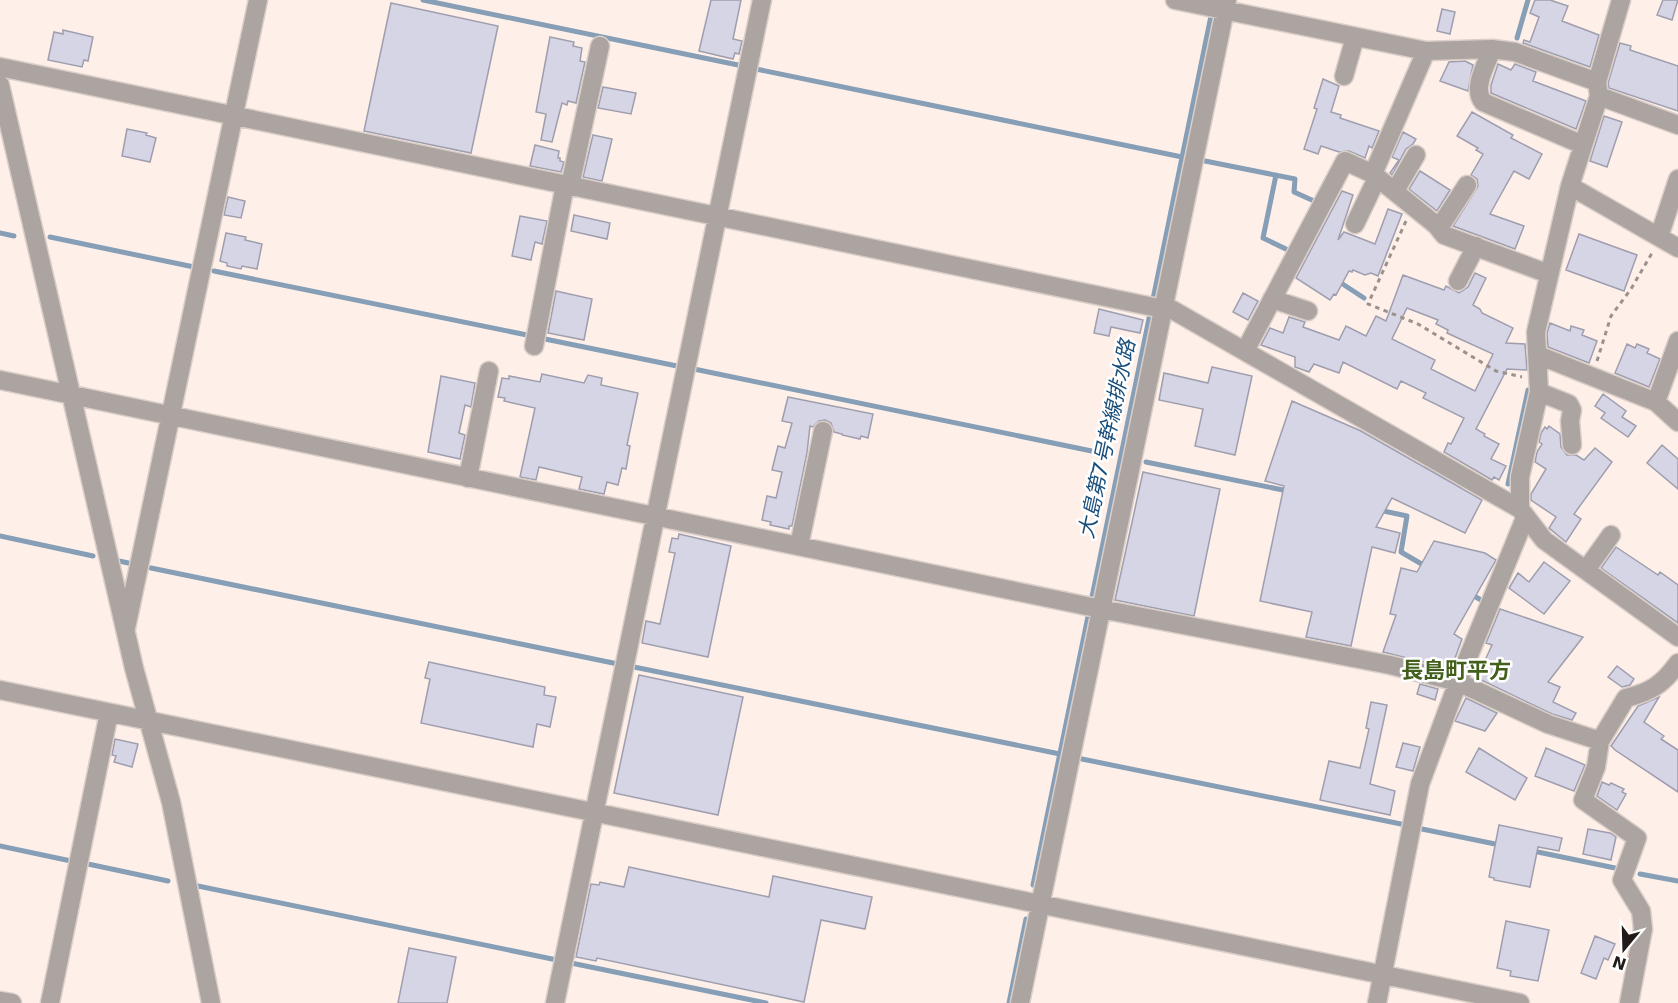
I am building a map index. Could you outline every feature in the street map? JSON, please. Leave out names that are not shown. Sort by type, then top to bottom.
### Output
[{"type":"street","points":[[125,633],[258,0]]},
{"type":"street","points":[[555,1003],[762,0]]},
{"type":"street","points":[[1175,0],[1219,6],[1426,51],[1492,49],[1515,52],[1678,125]]},
{"type":"street","points":[[1377,1003],[1420,784],[1523,514],[1520,477],[1539,386],[1536,332],[1570,186],[1621,0]]},
{"type":"street","points":[[1020,1003],[1041,904],[1094,608],[1219,6]]},
{"type":"street","points":[[1344,76],[1355,37]]},
{"type":"street","points":[[534,346],[600,46]]},
{"type":"street","points":[[1492,49],[1478,86],[1478,96],[1483,102],[1583,145]]},
{"type":"street","points":[[1355,224],[1426,51]]},
{"type":"street","points":[[0,67],[1158,307],[1245,351],[1523,514],[1544,540],[1678,637]]},
{"type":"street","points":[[0,85],[125,633],[171,802],[211,1003]]},
{"type":"street","points":[[1395,192],[1416,155]]},
{"type":"street","points":[[1245,351],[1345,161],[1375,176],[1444,234],[1549,274]]},
{"type":"street","points":[[1659,237],[1678,179]]},
{"type":"street","points":[[1439,228],[1467,185]]},
{"type":"street","points":[[1570,186],[1678,248]]},
{"type":"street","points":[[1458,281],[1476,246]]},
{"type":"street","points":[[1272,298],[1308,311]]},
{"type":"street","points":[[1656,402],[1678,341]]},
{"type":"street","points":[[1538,355],[1656,402],[1678,422]]},
{"type":"street","points":[[468,478],[489,371]]},
{"type":"street","points":[[0,380],[1094,608],[1390,665],[1458,682],[1548,724],[1600,741]]},
{"type":"street","points":[[1539,386],[1569,404],[1572,410],[1570,421],[1572,446]]},
{"type":"street","points":[[799,546],[823,430]]},
{"type":"street","points":[[1586,570],[1611,535]]},
{"type":"street","points":[[1629,1003],[1643,929],[1641,911],[1622,879],[1637,838],[1583,800],[1596,767],[1600,741],[1626,698],[1641,695],[1664,682],[1678,663]]},
{"type":"street","points":[[0,690],[1520,1003]]},
{"type":"street","points":[[50,1003],[110,713]]},
{"type":"street","points":[[0,1000],[12,1003]]},
{"type":"path","points":[[1413,207],[1368,304],[1418,324],[1496,371],[1539,386]]},
{"type":"path","points":[[1592,377],[1611,316],[1631,289],[1659,237]]},
{"type":"building","points":[[711,0],[741,0],[733,39],[742,41],[739,54],[735,53],[733,59],[699,51]]},
{"type":"building","points":[[1535,0],[1550,0],[1568,6],[1562,21],[1599,35],[1590,67],[1523,43],[1524,40],[1530,42],[1539,17],[1530,13]]},
{"type":"building","points":[[1663,0],[1678,0],[1672,20],[1657,15]]},
{"type":"building","points":[[391,3],[498,26],[471,153],[364,131]]},
{"type":"building","points":[[1442,9],[1455,12],[1450,34],[1437,31]]},
{"type":"building","points":[[63,30],[93,37],[88,61],[84,60],[82,67],[48,60],[54,32],[63,34]]},
{"type":"building","points":[[550,37],[574,42],[573,46],[582,48],[580,61],[585,62],[576,103],[568,101],[567,105],[562,103],[552,142],[541,140],[546,114],[536,112]]},
{"type":"building","points":[[1620,43],[1631,46],[1630,50],[1678,66],[1678,111],[1609,88],[1608,83]]},
{"type":"building","points":[[1465,61],[1473,65],[1468,91],[1440,81],[1449,62]]},
{"type":"building","points":[[1498,64],[1511,70],[1515,64],[1536,72],[1533,81],[1586,101],[1576,129],[1491,93],[1491,85]]},
{"type":"building","points":[[1323,79],[1339,86],[1331,112],[1341,115],[1340,118],[1379,131],[1372,148],[1369,146],[1365,158],[1349,151],[1339,152],[1321,146],[1318,154],[1304,149],[1317,109],[1314,108]]},
{"type":"building","points":[[603,87],[636,93],[631,114],[598,108]]},
{"type":"building","points":[[1472,112],[1513,135],[1511,138],[1542,154],[1529,179],[1514,171],[1490,214],[1524,226],[1515,249],[1453,226],[1478,186],[1477,179],[1471,175],[1483,154],[1476,150],[1478,148],[1457,136]]},
{"type":"building","points":[[1604,116],[1622,122],[1607,167],[1590,161]]},
{"type":"building","points":[[127,129],[147,133],[146,135],[156,138],[150,162],[122,156]]},
{"type":"building","points":[[1403,132],[1416,139],[1406,149],[1392,175],[1390,173],[1399,160],[1392,157]]},
{"type":"building","points":[[593,135],[612,139],[602,181],[583,177]]},
{"type":"building","points":[[535,145],[559,151],[558,158],[564,162],[561,172],[530,166]]},
{"type":"building","points":[[1420,171],[1450,190],[1437,211],[1409,189]]},
{"type":"building","points":[[1342,191],[1353,195],[1338,240],[1344,232],[1375,244],[1388,209],[1402,214],[1378,276],[1349,271],[1336,295],[1334,294],[1330,300],[1296,278]]},
{"type":"building","points":[[228,197],[245,201],[241,218],[224,215]]},
{"type":"building","points":[[574,215],[610,223],[607,239],[571,231]]},
{"type":"building","points":[[520,216],[547,221],[542,244],[535,242],[531,260],[512,256]]},
{"type":"building","points":[[226,233],[246,237],[245,240],[262,244],[257,269],[227,266],[227,263],[220,261]]},
{"type":"building","points":[[1579,234],[1637,255],[1624,291],[1566,270]]},
{"type":"building","points":[[1475,273],[1486,278],[1473,305],[1482,313],[1513,328],[1506,343],[1525,344],[1527,370],[1507,369],[1476,429],[1499,444],[1491,459],[1506,466],[1499,480],[1494,477],[1492,480],[1444,452],[1448,443],[1451,444],[1464,418],[1423,398],[1426,393],[1401,381],[1397,389],[1343,362],[1339,373],[1314,364],[1309,372],[1295,367],[1295,357],[1261,345],[1270,328],[1283,333],[1289,317],[1305,322],[1303,327],[1339,340],[1346,326],[1366,336],[1376,316],[1386,321],[1403,275],[1444,290],[1446,286],[1459,293],[1468,287]],"holes":[[[1407,308],[1438,320],[1436,324],[1448,330],[1447,333],[1493,354],[1475,391],[1431,369],[1435,360],[1392,339]]]},
{"type":"building","points":[[556,291],[592,299],[584,340],[548,333]]},
{"type":"building","points":[[1243,293],[1258,301],[1248,320],[1233,312]]},
{"type":"building","points":[[1099,309],[1143,320],[1140,333],[1111,327],[1109,336],[1094,333]]},
{"type":"building","points":[[1550,323],[1570,331],[1571,326],[1584,330],[1582,335],[1597,341],[1589,363],[1548,347],[1547,333]]},
{"type":"building","points":[[1627,344],[1635,348],[1637,344],[1649,349],[1647,353],[1660,359],[1649,387],[1615,373]]},
{"type":"building","points":[[1212,367],[1252,376],[1235,455],[1195,446],[1203,409],[1159,400],[1164,373],[1208,383]]},
{"type":"building","points":[[542,374],[584,383],[588,375],[602,378],[601,385],[638,393],[627,445],[630,446],[626,469],[622,468],[618,485],[607,482],[604,494],[579,489],[582,477],[539,467],[536,480],[520,477],[535,408],[504,401],[505,398],[498,397],[502,378],[509,379],[509,376],[540,382]]},
{"type":"building","points":[[441,376],[475,383],[471,407],[465,405],[459,433],[465,435],[460,459],[428,452]]},
{"type":"building","points":[[1603,394],[1626,411],[1622,417],[1636,426],[1628,437],[1601,418],[1605,413],[1595,406]]},
{"type":"building","points":[[788,397],[873,414],[868,438],[861,436],[860,439],[834,432],[831,423],[825,420],[819,421],[813,427],[810,426],[807,453],[792,526],[789,526],[789,529],[770,525],[771,522],[762,520],[767,496],[776,498],[782,472],[772,470],[778,446],[785,448],[792,423],[782,421]]},
{"type":"building","points":[[1292,401],[1361,431],[1482,500],[1465,533],[1392,498],[1376,527],[1400,533],[1395,553],[1372,547],[1351,646],[1306,637],[1312,612],[1260,601],[1284,486],[1265,481]]},
{"type":"building","points":[[1549,426],[1560,434],[1561,447],[1567,455],[1576,455],[1584,460],[1595,448],[1612,462],[1574,514],[1581,519],[1566,542],[1549,528],[1556,517],[1531,500],[1531,494],[1546,469],[1535,462],[1542,444],[1539,442],[1541,433],[1545,427],[1547,429]]},
{"type":"building","points":[[1662,445],[1678,459],[1678,489],[1647,463]]},
{"type":"building","points":[[1143,472],[1220,489],[1194,616],[1115,600]]},
{"type":"building","points":[[679,534],[731,546],[708,657],[642,643],[646,621],[660,624],[675,553],[669,552],[672,538],[678,539]]},
{"type":"building","points":[[1434,541],[1485,553],[1496,560],[1454,634],[1462,639],[1451,669],[1383,652],[1396,615],[1390,614],[1401,568],[1417,572]]},
{"type":"building","points":[[1616,547],[1658,575],[1660,572],[1678,585],[1678,623],[1601,568]]},
{"type":"building","points":[[1544,562],[1570,581],[1544,614],[1509,588],[1518,573],[1529,582]]},
{"type":"building","points":[[1500,609],[1583,637],[1548,682],[1560,687],[1553,702],[1576,713],[1572,720],[1552,714],[1477,678],[1492,645],[1486,643]]},
{"type":"building","points":[[429,662],[545,687],[544,695],[556,697],[550,727],[537,724],[533,747],[421,723],[430,679],[425,678]]},
{"type":"building","points":[[1617,666],[1634,679],[1630,685],[1622,687],[1608,677]]},
{"type":"building","points":[[639,675],[743,697],[718,815],[614,793]]},
{"type":"building","points":[[1420,684],[1438,689],[1435,700],[1417,694]]},
{"type":"building","points":[[1659,697],[1644,722],[1664,736],[1661,739],[1678,750],[1678,792],[1611,746],[1638,706]]},
{"type":"building","points":[[1466,698],[1497,713],[1485,731],[1455,721]]},
{"type":"building","points":[[1371,702],[1387,705],[1370,784],[1395,791],[1390,815],[1320,800],[1329,761],[1360,768],[1369,729],[1366,728]]},
{"type":"building","points":[[115,739],[138,744],[132,767],[114,762],[116,756],[112,755]]},
{"type":"building","points":[[1403,743],[1420,747],[1413,771],[1396,767]]},
{"type":"building","points":[[1479,748],[1527,778],[1515,800],[1466,772]]},
{"type":"building","points":[[1546,748],[1585,765],[1574,791],[1535,776]]},
{"type":"building","points":[[1602,782],[1624,789],[1622,792],[1626,794],[1617,810],[1597,796]]},
{"type":"building","points":[[1499,825],[1562,838],[1559,851],[1538,847],[1530,887],[1489,877]]},
{"type":"building","points":[[1588,829],[1610,833],[1616,837],[1611,860],[1583,854]]},
{"type":"building","points":[[629,867],[769,897],[773,876],[872,897],[865,929],[821,920],[804,1002],[597,958],[596,961],[576,957],[591,884],[599,885],[600,882],[624,887]]},
{"type":"building","points":[[1506,921],[1549,930],[1538,981],[1510,976],[1511,971],[1497,968]]},
{"type":"building","points":[[1595,936],[1615,944],[1608,960],[1604,958],[1596,979],[1581,973]]},
{"type":"building","points":[[409,948],[456,957],[447,1003],[398,1003]]},
{"type":"waterway","points":[[423,0],[738,65]]},
{"type":"waterway","points":[[1517,38],[1528,0]]},
{"type":"waterway","name":"大島第7号幹線排水路","points":[[1033,885],[1212,11]]},
{"type":"waterway","points":[[756,69],[1182,157]]},
{"type":"waterway","points":[[1205,161],[1295,179],[1294,192],[1314,201]]},
{"type":"waterway","points":[[1276,175],[1263,238],[1290,251]]},
{"type":"waterway","points":[[0,233],[14,236]]},
{"type":"waterway","points":[[50,237],[194,267]]},
{"type":"waterway","points":[[214,271],[527,335]]},
{"type":"waterway","points":[[1338,281],[1364,298]]},
{"type":"waterway","points":[[545,339],[677,366]]},
{"type":"waterway","points":[[694,369],[1111,455]]},
{"type":"waterway","points":[[1508,484],[1528,390]]},
{"type":"waterway","points":[[1146,462],[1288,491]]},
{"type":"waterway","points":[[1425,471],[1426,468],[1462,485]]},
{"type":"waterway","points":[[1379,510],[1407,516],[1401,552],[1425,566]]},
{"type":"waterway","points":[[0,536],[93,556]]},
{"type":"waterway","points":[[119,561],[133,564]]},
{"type":"waterway","points":[[151,568],[618,664]]},
{"type":"waterway","points":[[1469,593],[1481,600]]},
{"type":"waterway","points":[[634,667],[1060,754]]},
{"type":"waterway","points":[[1082,759],[1401,824]]},
{"type":"waterway","points":[[1422,829],[1500,845]]},
{"type":"waterway","points":[[0,846],[71,861]]},
{"type":"waterway","points":[[1533,851],[1615,868]]},
{"type":"waterway","points":[[88,864],[168,881]]},
{"type":"waterway","points":[[1640,874],[1678,881]]},
{"type":"waterway","points":[[198,886],[557,960]]},
{"type":"waterway","name":"大島第7号幹線排水路","points":[[1009,1003],[1026,919]]},
{"type":"waterway","points":[[571,963],[766,1003]]},
{"type":"district","name":"長島町平方","points":[[1456,670]]}]
